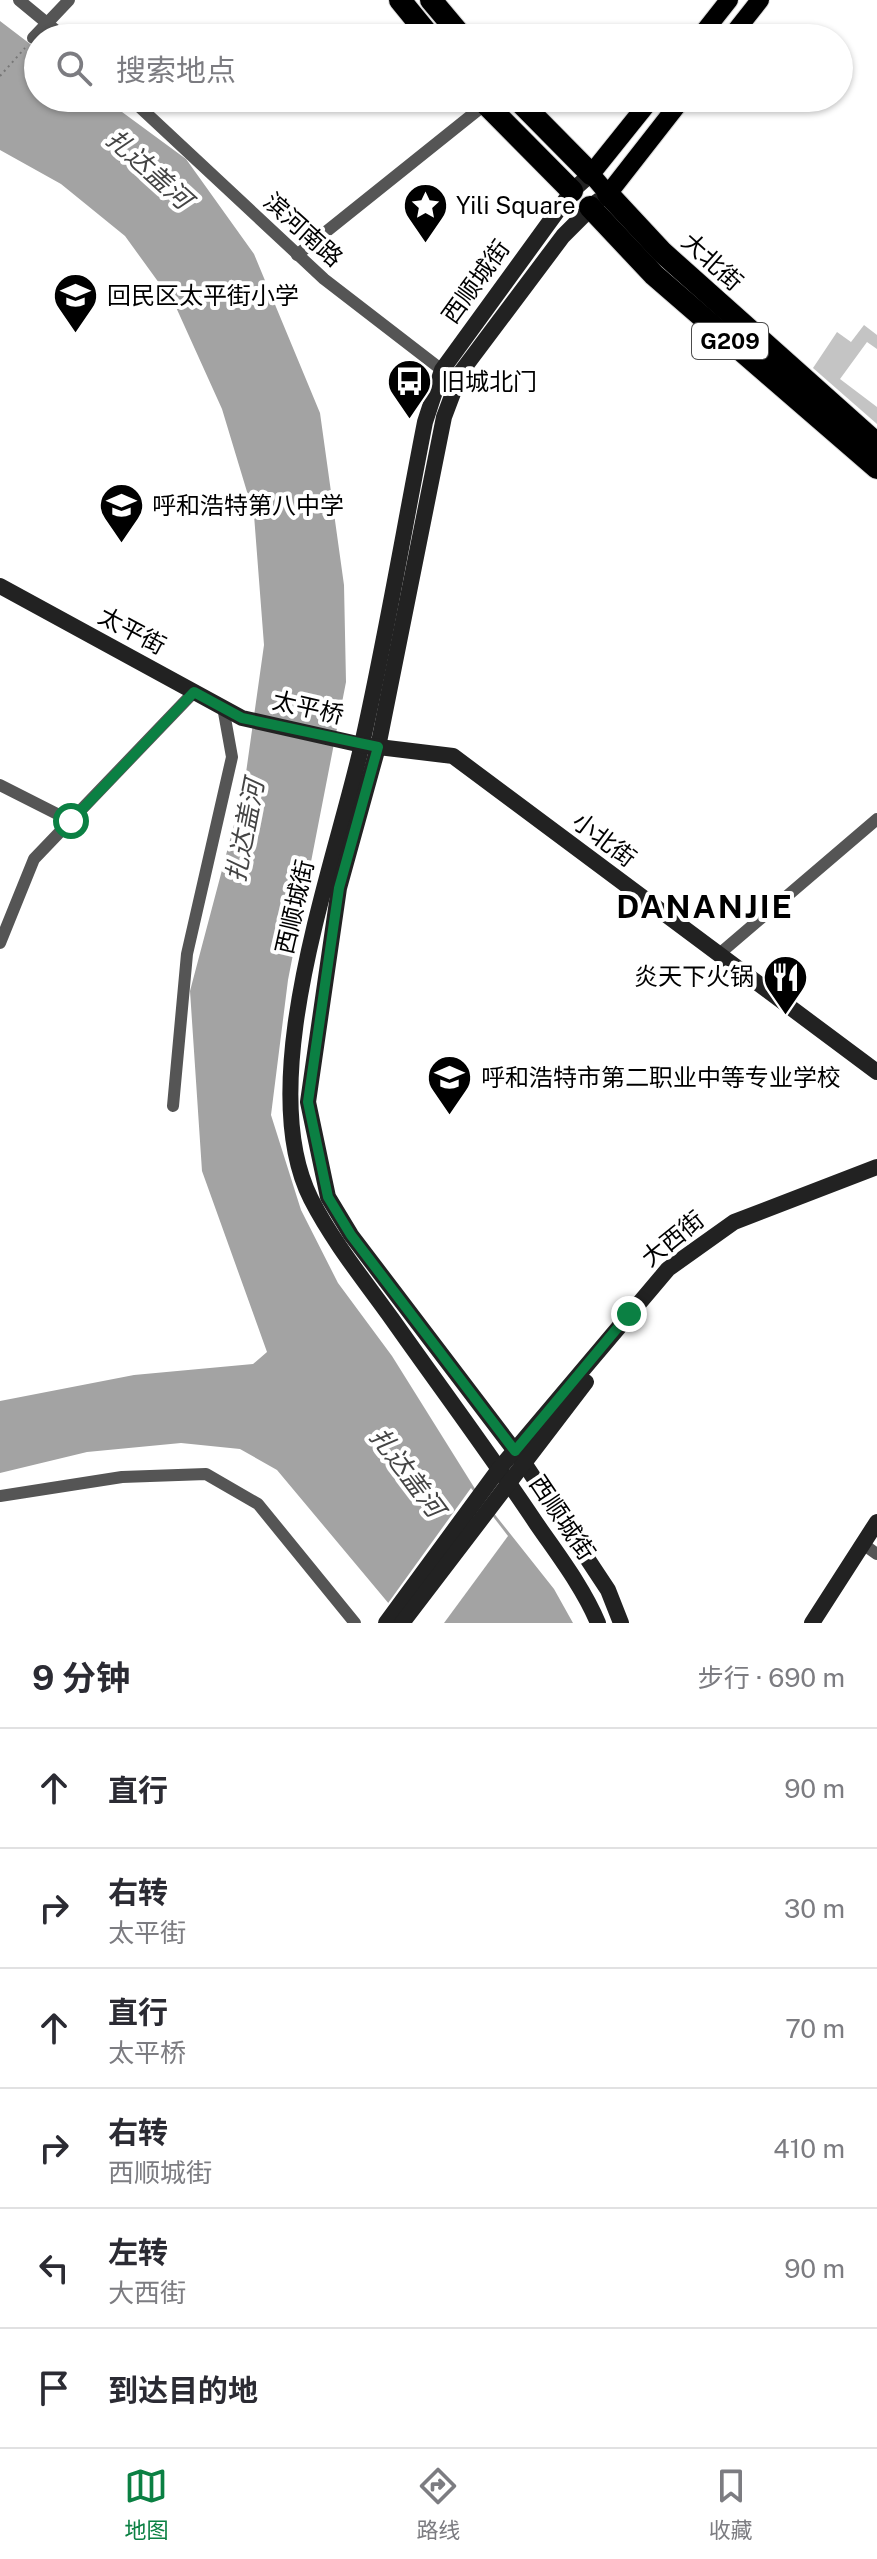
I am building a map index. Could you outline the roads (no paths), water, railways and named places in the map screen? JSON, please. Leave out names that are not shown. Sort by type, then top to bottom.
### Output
[{"type":"highway","points":[[400,0],[420,24]]},
{"type":"highway","points":[[431,0],[451,24]]},
{"type":"highway","points":[[497,112],[572,191]]},
{"type":"highway","points":[[530,112],[591,174]]},
{"type":"highway","name":"大北街","points":[[608,194],[662,252],[877,444]]},
{"type":"highway","name":"大北街","points":[[590,207],[654,275],[877,468]]},
{"type":"main road","points":[[710,24],[729,0]]},
{"type":"main road","points":[[741,24],[760,0]]},
{"type":"main road","points":[[591,174],[641,112]]},
{"type":"main road","points":[[608,194],[672,112]]},
{"type":"main road","name":"西顺城街","points":[[591,174],[572,191],[442,370],[425,422],[370,746],[323,886],[299,999],[291,1103],[295,1145],[310,1197],[337,1243],[504,1475],[588,1599],[598,1623]]},
{"type":"main road","name":"大北街","points":[[591,174],[608,194]]},
{"type":"main road","points":[[572,191],[590,207]]},
{"type":"main road","name":"西顺城街","points":[[608,194],[590,207],[563,236],[461,372],[444,417],[339,888],[308,1102],[328,1197],[351,1235],[520,1457],[608,1590],[621,1623]]},
{"type":"main road","name":"太平街","points":[[0,586],[242,718]]},
{"type":"main road","name":"太平桥","points":[[242,718],[370,746]]},
{"type":"main road","name":"小北街","points":[[370,746],[453,756],[877,1072]]},
{"type":"main road","name":"大西街","points":[[520,1457],[655,1282],[681,1258],[734,1222],[877,1167]]},
{"type":"main road","name":"大西街","points":[[520,1457],[641,1310],[688,1262],[748,1224],[877,1178]]},
{"type":"main road","points":[[386,1623],[520,1457]]},
{"type":"main road","points":[[402,1623],[490,1492]]},
{"type":"main road","points":[[812,1623],[870,1549],[877,1522]]},
{"type":"street","points":[[19,0],[49,24]]},
{"type":"street","points":[[44,24],[69,0]]},
{"type":"street","name":"滨河南路","points":[[145,112],[297,255],[442,370]]},
{"type":"street","points":[[297,255],[471,112]]},
{"type":"street","points":[[442,370],[461,372]]},
{"type":"street","points":[[0,943],[34,859],[194,692]]},
{"type":"street","points":[[173,1106],[187,954],[232,757],[223,707]]},
{"type":"street","points":[[0,785],[71,821]]},
{"type":"street","points":[[718,955],[877,819]]},
{"type":"street","points":[[0,1496],[122,1477],[206,1474],[258,1504],[355,1623]]},
{"type":"water","name":"扎达盖河","points":[[0,21],[24,39],[24,112],[122,112],[186,159],[254,254],[320,413],[344,585],[346,682],[288,980],[271,1115],[301,1210],[338,1283],[392,1356],[477,1492],[554,1589],[573,1623],[405,1623],[277,1470],[240,1449],[181,1443],[87,1452],[0,1473],[0,1401],[134,1375],[253,1364],[267,1352],[202,1171],[190,991],[244,787],[264,645],[254,515],[222,409],[175,305],[125,236],[61,184],[0,150]]},
{"type":"place","name":"Yili Square","points":[[425,245]]},
{"type":"place","name":"回民区太平街小学","points":[[76,335]]},
{"type":"place","name":"旧城北门","points":[[410,421]]},
{"type":"place","name":"呼和浩特第八中学","points":[[121,545]]},
{"type":"place","name":"炎天下火锅","points":[[785,1016]]},
{"type":"place","name":"呼和浩特市第二职业中等专业学校","points":[[450,1117]]},
{"type":"district","name":"DANANJIE","points":[[705,907]]}]
